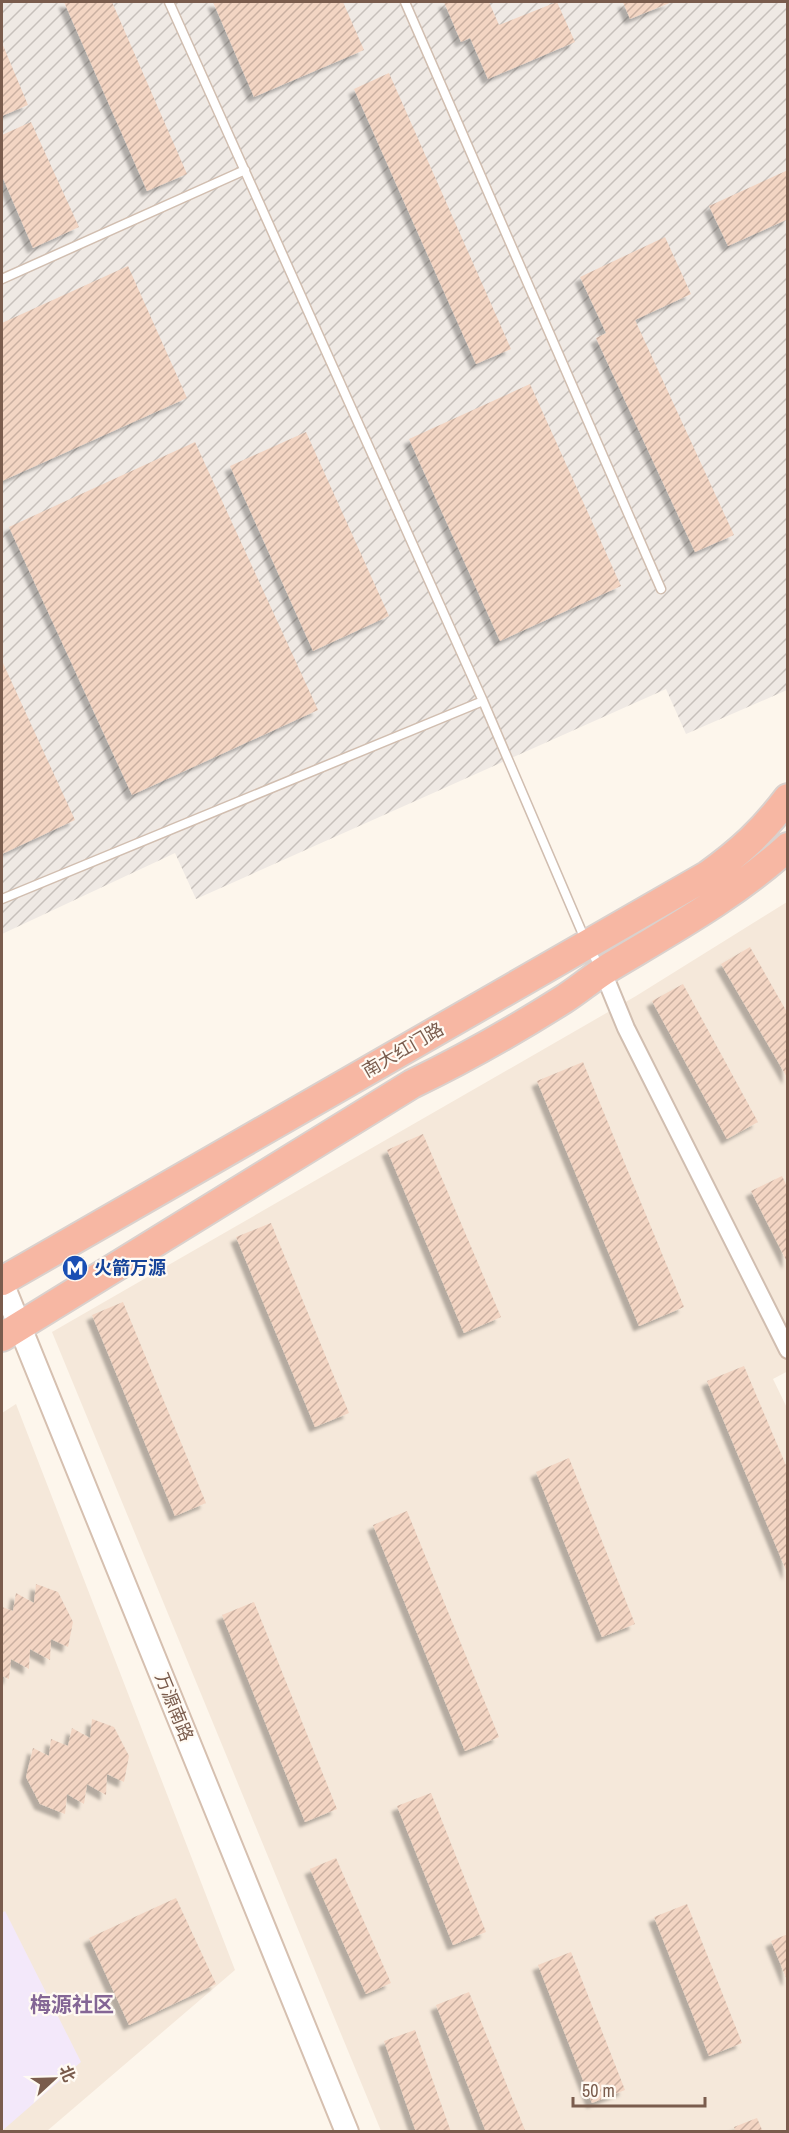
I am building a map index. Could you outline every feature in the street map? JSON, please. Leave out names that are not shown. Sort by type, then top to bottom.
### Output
[{"type":"highway","name":"南大红门路","points":[[2,1282],[708,875],[741,851],[764,828],[788,798]]},
{"type":"highway","name":"南大红门路","points":[[10,1331],[412,1084],[451,1065],[543,1011],[687,921],[747,880],[788,847]]},
{"type":"street","points":[[747,880],[788,854]]},
{"type":"street","points":[[603,972],[626,1028],[788,1350]]},
{"type":"street","name":"万源南路","points":[[2,1282],[10,1331],[347,2132]]},
{"type":"lane","points":[[169,2],[483,701],[587,944],[603,972]]},
{"type":"lane","points":[[405,2],[661,589]]},
{"type":"lane","points":[[2,279],[245,170]]},
{"type":"lane","points":[[2,899],[483,701]]},
{"type":"shaded area","points":[[2,2],[787,2],[787,690],[686,734],[666,689],[196,899],[175,853],[2,934]]},
{"type":"shaded area","points":[[787,902],[788,1371],[773,1379],[788,1410],[787,2131],[381,2131],[52,1332],[636,996]]},
{"type":"shaded area","points":[[16,1404],[235,1970],[47,2131],[2,2132],[2,1413]]},
{"type":"shaded area","points":[[5,1911],[81,2062],[2,2131],[2,1913]]},
{"type":"building","points":[[64,2],[112,2],[187,174],[147,191]]},
{"type":"building","points":[[213,2],[343,2],[364,50],[254,97]]},
{"type":"building","points":[[444,2],[489,2],[499,25],[557,2],[575,42],[488,79],[470,38],[461,42]]},
{"type":"building","points":[[623,2],[672,2],[630,19]]},
{"type":"building","points":[[2,43],[28,105],[2,116]]},
{"type":"building","points":[[389,73],[511,349],[476,364],[354,89]]},
{"type":"building","points":[[31,122],[79,227],[33,248],[2,176],[2,135]]},
{"type":"building","points":[[788,170],[788,219],[728,246],[709,206]]},
{"type":"building","points":[[665,237],[691,294],[635,320],[734,535],[695,552],[596,338],[606,333],[580,277]]},
{"type":"building","points":[[128,266],[187,398],[2,481],[2,323]]},
{"type":"building","points":[[530,384],[621,586],[500,641],[409,439]]},
{"type":"building","points":[[306,432],[389,616],[313,651],[230,466]]},
{"type":"building","points":[[195,442],[318,710],[132,795],[9,527]]},
{"type":"building","points":[[2,661],[75,820],[2,854]]},
{"type":"building","points":[[750,947],[788,1014],[788,1079],[721,964]]},
{"type":"building","points":[[683,984],[758,1122],[727,1139],[652,1001]]},
{"type":"building","points":[[583,1062],[684,1307],[639,1326],[537,1081]]},
{"type":"building","points":[[423,1134],[501,1317],[464,1333],[387,1150]]},
{"type":"building","points":[[782,1176],[788,1188],[788,1264],[751,1191]]},
{"type":"building","points":[[271,1223],[349,1413],[315,1427],[236,1237]]},
{"type":"building","points":[[123,1302],[206,1503],[175,1516],[92,1315]]},
{"type":"building","points":[[744,1366],[788,1470],[788,1575],[707,1381]]},
{"type":"building","points":[[569,1458],[635,1624],[602,1637],[536,1472]]},
{"type":"building","points":[[407,1511],[499,1737],[465,1751],[373,1525]]},
{"type":"building","points":[[36,1584],[58,1592],[73,1622],[68,1647],[51,1639],[50,1660],[30,1649],[29,1669],[11,1659],[9,1679],[2,1676],[2,1607],[13,1611],[16,1593],[34,1603]]},
{"type":"building","points":[[254,1602],[337,1809],[305,1822],[222,1615]]},
{"type":"building","points":[[92,1719],[114,1727],[129,1756],[124,1782],[107,1774],[106,1795],[87,1784],[84,1804],[67,1794],[65,1814],[40,1804],[26,1777],[33,1748],[49,1756],[51,1739],[68,1746],[72,1728],[90,1738]]},
{"type":"building","points":[[431,1793],[486,1932],[453,1945],[397,1806]]},
{"type":"building","points":[[336,1858],[391,1983],[366,1994],[310,1869]]},
{"type":"building","points":[[176,1898],[216,1984],[129,2025],[89,1938]]},
{"type":"building","points":[[687,1904],[742,2043],[709,2056],[654,1917]]},
{"type":"building","points":[[788,1934],[788,1980],[787,1980],[771,1941]]},
{"type":"building","points":[[571,1952],[625,2090],[592,2103],[538,1965]]},
{"type":"building","points":[[469,1992],[525,2130],[521,2132],[486,2132],[436,2005]]},
{"type":"building","points":[[415,2030],[451,2132],[416,2132],[384,2041]]},
{"type":"building","points":[[757,2118],[763,2132],[736,2132],[734,2127]]},
{"type":"place","name":"火箭万源","points":[[75,1268]]},
{"type":"district","name":"梅源社区","points":[[72,2005]]}]
